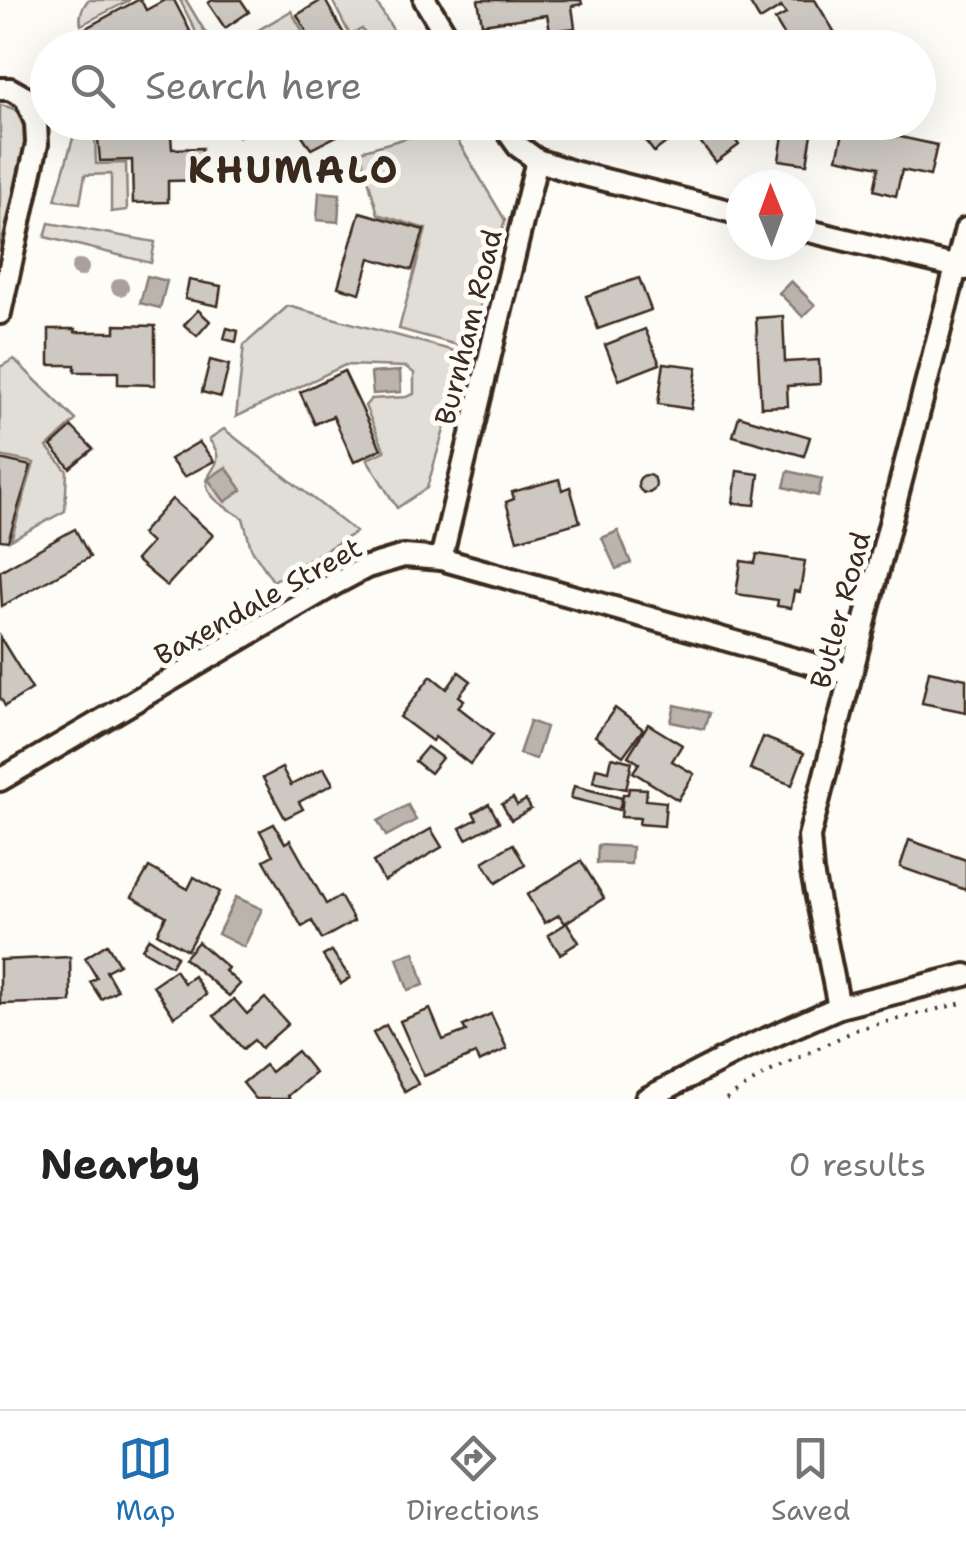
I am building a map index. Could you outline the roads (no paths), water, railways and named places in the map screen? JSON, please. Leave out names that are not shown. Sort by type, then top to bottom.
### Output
[{"type":"street","points":[[425,0],[443,30]]},
{"type":"street","points":[[0,89],[10,89],[26,98],[30,108]]},
{"type":"street","points":[[0,313],[37,140]]},
{"type":"street","points":[[514,140],[537,160],[573,172],[726,210]]},
{"type":"street","name":"Burnham Road","points":[[441,559],[537,160]]},
{"type":"street","name":"Butler Road","points":[[839,1008],[812,872],[809,837],[962,268],[966,229]]},
{"type":"street","points":[[816,232],[962,268]]},
{"type":"street","name":"Baxendale Street","points":[[0,780],[333,584],[367,567],[404,556],[441,559],[851,676]]},
{"type":"street","points":[[646,1099],[737,1052],[839,1008],[966,975]]},
{"type":"district","name":"KHUMALO","points":[[294,170]]}]
